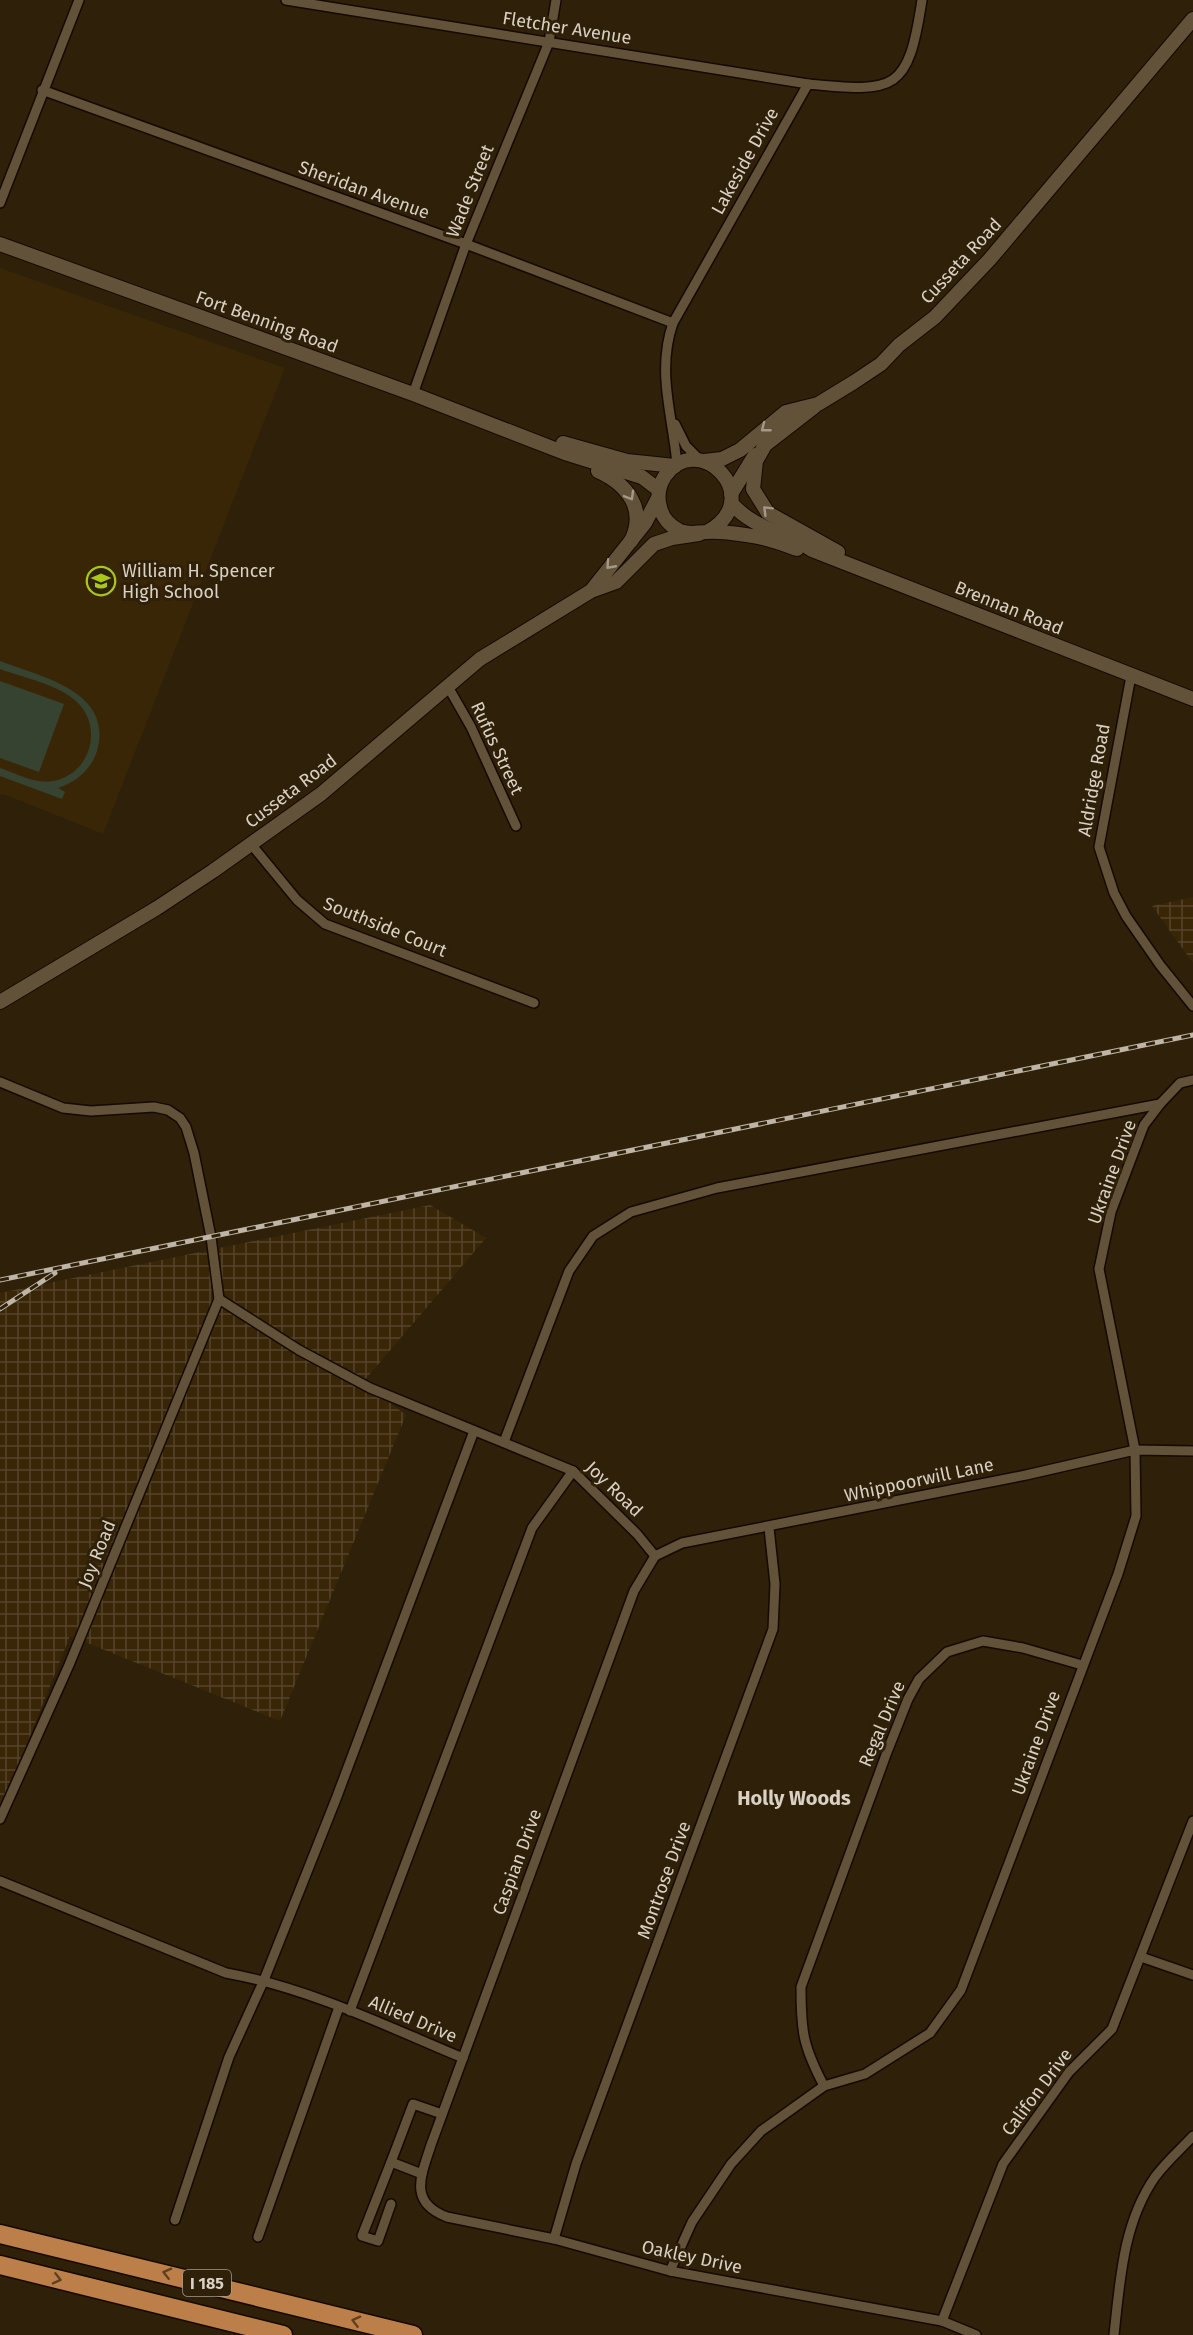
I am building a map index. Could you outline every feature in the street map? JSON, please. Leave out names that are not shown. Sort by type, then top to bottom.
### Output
[{"type":"highway","name":"I 185","points":[[0,2234],[412,2335]]},
{"type":"highway","name":"I 185","points":[[0,2265],[283,2335]]},
{"type":"street","points":[[0,203],[78,0]]},
{"type":"street","name":"Fletcher Avenue","points":[[286,0],[808,84]]},
{"type":"street","name":"Wade Street","points":[[413,394],[466,244],[549,42],[556,0]]},
{"type":"street","points":[[808,84],[853,89],[887,85],[906,67],[915,45],[922,0]]},
{"type":"street","name":"Cusseta Road","points":[[702,461],[722,459],[740,450],[786,412],[818,404],[881,364],[899,345],[947,305],[1024,219],[1193,19]]},
{"type":"street","name":"Lakeside Drive","points":[[676,466],[671,417],[666,398],[664,365],[667,341],[673,323],[808,84]]},
{"type":"street","name":"Sheridan Avenue","points":[[42,90],[466,244],[673,323]]},
{"type":"street","name":"Fort Benning Road","points":[[0,244],[413,394],[565,453],[642,477],[658,494]]},
{"type":"street","points":[[731,499],[730,485],[720,470],[702,461],[676,466],[662,481],[658,494],[663,514],[674,527],[703,533],[723,521],[747,464],[765,445],[818,404]]},
{"type":"street","name":"Lakeside Drive","points":[[671,417],[686,446],[702,461]]},
{"type":"street","name":"Fort Benning Road","points":[[522,435],[536,436],[627,461],[676,466]]},
{"type":"street","points":[[765,445],[756,461],[752,482],[762,506],[774,517],[871,571]]},
{"type":"street","points":[[565,453],[576,461],[613,478],[631,496],[638,523],[631,541]]},
{"type":"street","name":"Cusseta Road","points":[[591,591],[645,523],[658,494]]},
{"type":"street","name":"Brennan Road","points":[[731,499],[744,518],[800,541],[812,550],[871,571],[1193,699]]},
{"type":"street","name":"Cusseta Road","points":[[0,1002],[157,908],[321,794],[480,659],[591,591],[616,582],[654,544],[672,538],[703,533]]},
{"type":"street","name":"Brennan Road","points":[[703,533],[755,536],[801,550],[812,550]]},
{"type":"street","name":"Aldridge Road","points":[[1131,676],[1099,847],[1114,893],[1126,916],[1160,965],[1193,1006]]},
{"type":"street","name":"Rufus Street","points":[[447,685],[471,727],[516,826]]},
{"type":"street","name":"Southside Court","points":[[251,844],[297,900],[324,924],[534,1003]]},
{"type":"street","name":"Ukraine Drive","points":[[670,2271],[692,2222],[731,2164],[760,2131],[824,2086],[865,2074],[930,2033],[962,1990],[1118,1574],[1136,1516],[1135,1450],[1099,1269],[1111,1212],[1144,1125],[1180,1083],[1193,1080]]},
{"type":"street","name":"Joy Road","points":[[0,1082],[63,1108],[91,1111],[154,1107],[168,1110],[180,1118],[186,1127],[194,1153],[211,1238],[219,1299],[69,1665],[0,1819]]},
{"type":"street","points":[[504,1442],[569,1271],[593,1236],[631,1212],[717,1188],[1160,1104]]},
{"type":"street","name":"Joy Road","points":[[219,1299],[299,1350],[370,1388],[573,1472],[637,1534],[655,1556]]},
{"type":"street","points":[[175,2220],[230,2057],[264,1980],[336,1799],[474,1431]]},
{"type":"street","name":"Whippoorwill Lane","points":[[655,1556],[682,1543],[769,1528],[1135,1450],[1193,1451]]},
{"type":"street","points":[[0,1881],[226,1973],[264,1980],[350,2011],[532,1528],[573,1472]]},
{"type":"street","name":"Montrose Drive","points":[[554,2239],[576,2164],[773,1629],[774,1584],[769,1528]]},
{"type":"street","name":"Caspian Drive","points":[[419,2184],[442,2114],[634,1591],[655,1556]]},
{"type":"street","name":"Regal Drive","points":[[824,2086],[807,2053],[801,2025],[801,1987],[895,1730],[920,1679],[947,1652],[983,1641],[1023,1648],[1082,1665]]},
{"type":"street","name":"Califon Drive","points":[[942,2321],[1004,2164],[1069,2072],[1112,2029],[1193,1821]]},
{"type":"street","points":[[1141,1957],[1193,1975]]},
{"type":"street","points":[[258,2237],[339,2007]]},
{"type":"street","name":"Allied Drive","points":[[350,2011],[463,2058]]},
{"type":"street","points":[[391,2204],[378,2241],[362,2236],[413,2104],[442,2114]]},
{"type":"street","points":[[1114,2335],[1118,2282],[1135,2213],[1156,2176],[1193,2136]]},
{"type":"street","points":[[390,2162],[422,2174]]},
{"type":"street","name":"Oakley Drive","points":[[419,2184],[422,2199],[435,2212],[554,2239],[670,2271],[942,2321],[976,2335]]},
{"type":"shaded area","name":"William H. Spencer High School","points":[[0,268],[285,368],[103,834],[3,794],[0,795]]},
{"type":"shaded area","points":[[1193,897],[1193,963],[1152,906]]},
{"type":"shaded area","points":[[430,1205],[486,1238],[363,1382],[406,1415],[280,1721],[70,1636],[0,1811],[0,1293]]},
{"type":"green space","points":[[0,661],[35,673],[70,690],[85,700],[95,714],[99,731],[97,751],[91,764],[82,774],[58,788],[65,792],[62,799],[0,776],[0,768],[26,778],[46,782],[66,777],[76,770],[89,749],[90,724],[85,712],[77,702],[60,691],[0,669]]},
{"type":"green space","points":[[0,681],[64,704],[39,772],[0,758]]},
{"type":"railway","points":[[0,1280],[1193,1035]]},
{"type":"railway","points":[[0,1309],[55,1273]]},
{"type":"place","name":"William H. Spencer High School","points":[[101,581]]},
{"type":"district","name":"Holly Woods","points":[[794,1798]]}]
